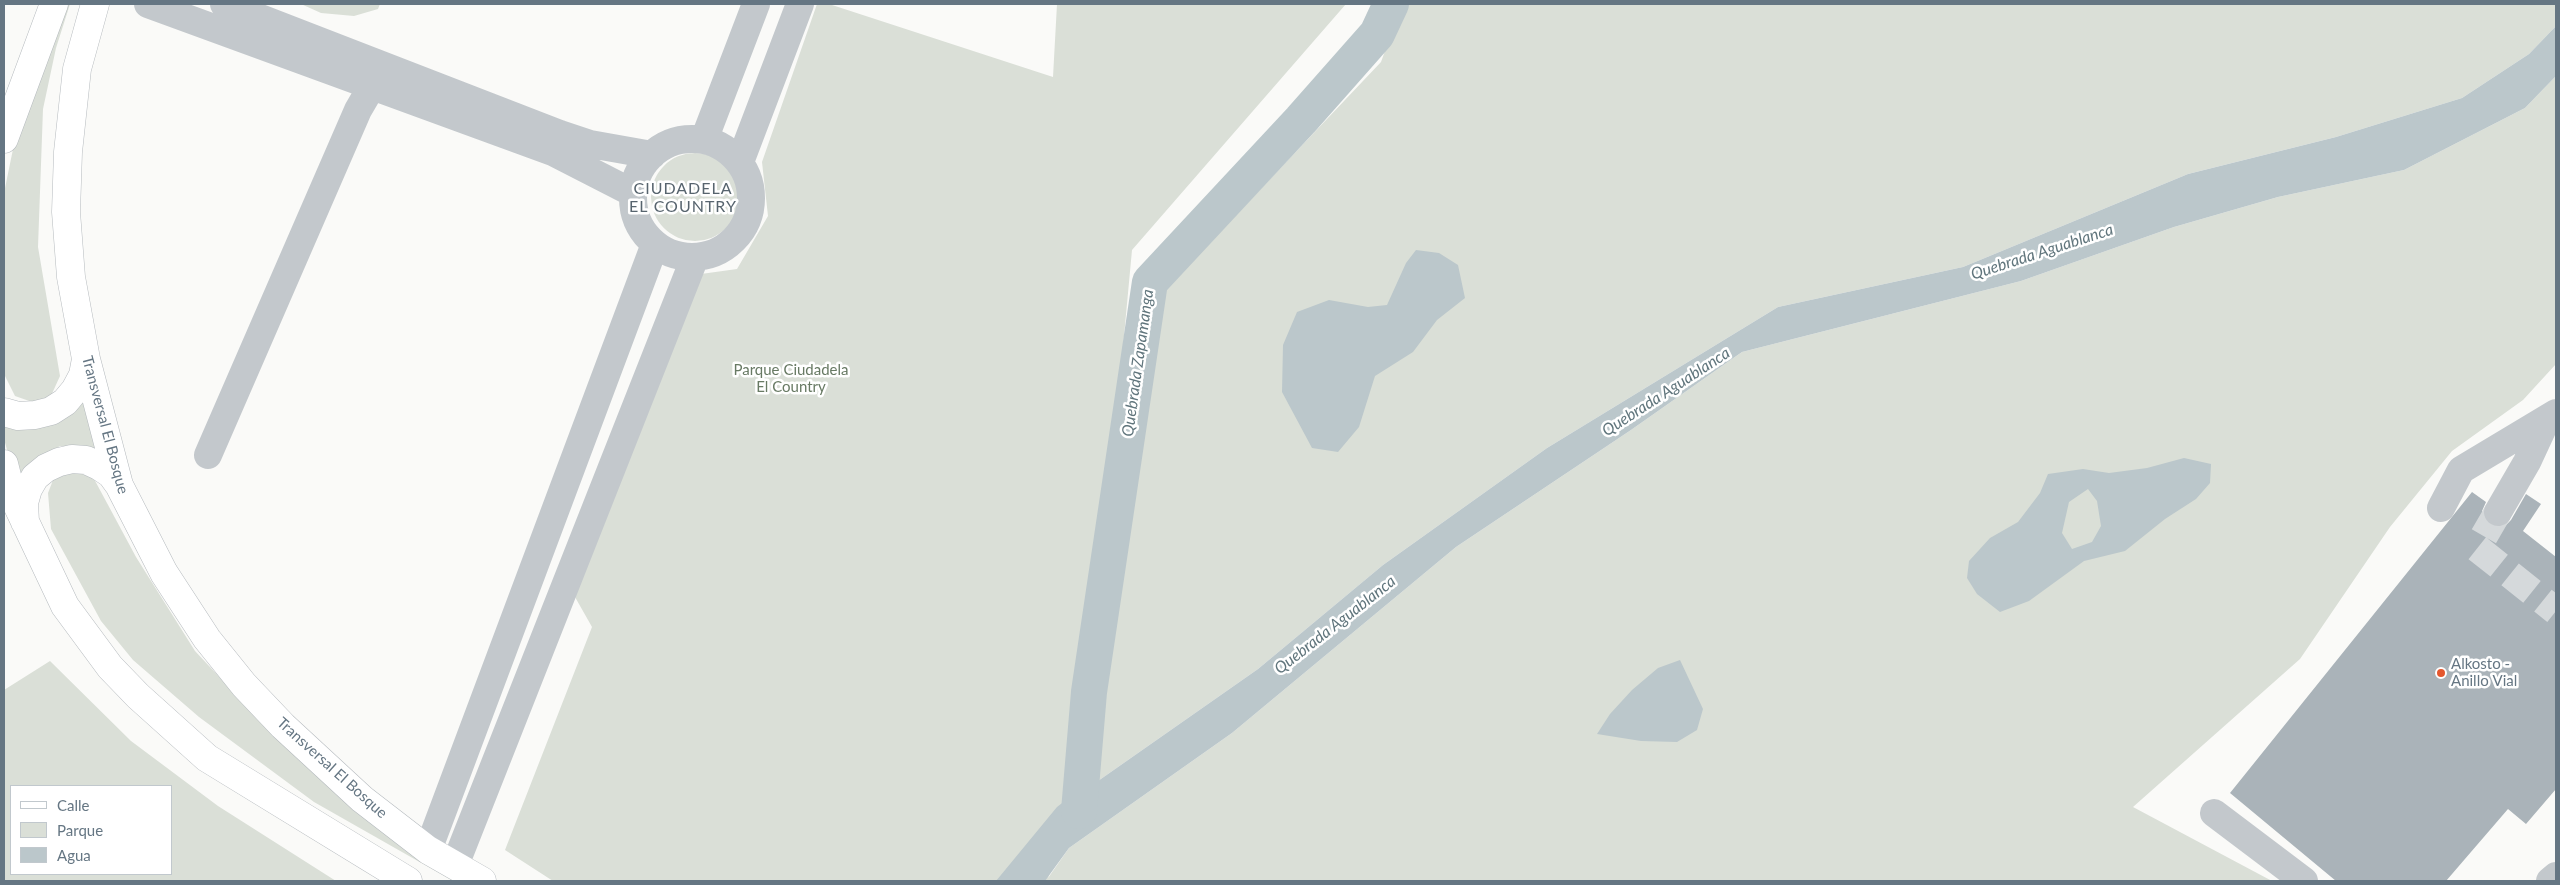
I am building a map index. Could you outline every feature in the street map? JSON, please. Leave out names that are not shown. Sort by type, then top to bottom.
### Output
[{"type":"main road","points":[[4,139],[54,4]]},
{"type":"main road","name":"Transversal El Bosque","points":[[95,4],[77,69],[68,152],[66,212],[71,277],[86,359],[119,485],[164,573],[207,640],[244,685],[283,726],[362,799],[428,850],[482,881]]},
{"type":"main road","points":[[4,412],[18,416],[35,415],[51,411],[65,402],[76,390],[86,359]]},
{"type":"main road","points":[[28,530],[24,517],[24,503],[28,489],[35,477],[46,468],[66,460],[86,460],[111,474],[119,485]]},
{"type":"main road","points":[[4,464],[10,492],[65,606],[110,667],[144,702],[207,758],[408,881]]},
{"type":"street","points":[[148,4],[372,86],[410,87],[590,144],[652,155]]},
{"type":"street","points":[[224,4],[553,152],[633,193]]},
{"type":"street","points":[[704,140],[756,4]]},
{"type":"street","points":[[740,162],[800,4]]},
{"type":"street","points":[[208,455],[358,110],[372,86]]},
{"type":"street","points":[[704,140],[730,152],[740,162],[750,188],[751,202],[748,217],[733,240],[722,249],[695,257],[680,256],[655,244],[638,221],[633,193],[636,179],[652,155],[676,141],[704,140]]},
{"type":"street","points":[[428,850],[655,244]]},
{"type":"street","points":[[455,865],[695,257]]},
{"type":"street","points":[[2441,508],[2461,470],[2502,444],[2551,417]]},
{"type":"street","points":[[2498,512],[2551,417]]},
{"type":"street","points":[[2214,813],[2304,881]]},
{"type":"street","points":[[2550,881],[2556,876]]},
{"type":"green space","points":[[66,4],[70,4],[56,48],[43,109],[38,247],[60,376],[50,398],[35,403],[15,396],[4,374],[4,193],[20,115]]},
{"type":"green space","points":[[301,4],[380,4],[378,9],[354,16],[321,13]]},
{"type":"green space","name":"Parque Ciudadela El Country","points":[[817,4],[829,4],[1053,77],[1057,4],[1346,4],[1132,250],[1091,691],[1162,293],[1381,62],[1402,4],[2556,4],[2556,26],[2529,54],[2462,98],[2336,137],[2188,174],[1963,267],[1778,307],[1547,448],[1383,565],[1258,669],[1088,788],[1089,705],[1081,790],[1048,878],[1069,848],[1232,733],[1456,547],[1631,430],[1742,352],[2021,281],[2174,227],[2278,197],[2404,170],[2525,108],[2556,76],[2556,364],[2523,400],[2452,451],[2390,527],[2300,659],[2133,807],[2272,881],[553,881],[505,850],[592,627],[575,597],[701,274],[737,269],[768,216],[762,162]]},
{"type":"green space","points":[[695,153],[712,156],[726,166],[736,180],[739,197],[736,214],[726,228],[712,238],[695,241],[678,238],[664,228],[654,214],[651,197],[654,180],[664,166],[678,156]]},
{"type":"green space","points":[[81,387],[100,451],[79,446],[60,446],[41,458],[20,496],[4,439],[4,418],[30,429],[56,420]]},
{"type":"green space","points":[[69,469],[93,477],[136,557],[195,651],[225,683],[453,881],[314,802],[199,717],[133,660],[101,621],[51,529],[48,493],[55,475]]},
{"type":"green space","points":[[50,661],[131,741],[218,806],[336,881],[4,881],[4,690]]},
{"type":"water","name":"Quebrada Aguablanca","points":[[2556,26],[2556,76],[2525,108],[2404,170],[2278,197],[2174,227],[2021,281],[1742,352],[1631,430],[1456,547],[1232,733],[1069,848],[1045,881],[996,881],[1057,807],[1070,797],[1088,788],[1258,669],[1383,565],[1547,448],[1778,307],[1963,267],[2188,174],[2336,137],[2462,98],[2529,54]]},
{"type":"water","points":[[1416,250],[1439,253],[1458,265],[1465,298],[1437,320],[1413,352],[1375,376],[1359,427],[1338,452],[1312,448],[1282,392],[1283,345],[1297,312],[1329,300],[1368,307],[1387,305],[1406,263]]},
{"type":"water","points":[[2184,458],[2211,464],[2210,483],[2196,499],[2165,519],[2125,551],[2084,561],[2029,601],[2000,612],[1977,594],[1967,578],[1969,561],[1990,538],[2018,522],[2040,493],[2048,474],[2083,469],[2109,473],[2147,468]],"holes":[[[2088,489],[2097,501],[2101,526],[2092,542],[2072,549],[2062,533],[2069,502]]]},
{"type":"water","points":[[1680,660],[1703,709],[1697,730],[1677,742],[1641,741],[1597,734],[1610,714],[1632,690],[1658,668]]},
{"type":"building","name":"Alkosto - Anillo Vial","points":[[2472,492],[2486,502],[2482,511],[2485,520],[2491,526],[2497,528],[2505,526],[2511,520],[2526,494],[2541,504],[2523,531],[2556,557],[2556,789],[2526,824],[2508,809],[2446,881],[2336,881],[2230,793]]},
{"type":"waterway","name":"Quebrada Zapamanga","points":[[1079,811],[1089,692],[1150,282],[1301,120],[1377,34],[1391,4]]},
{"type":"tunnel","points":[[2498,512],[2477,548],[2556,611]]},
{"type":"place","name":"Alkosto - Anillo Vial","points":[[2441,673]]},
{"type":"district","name":"CIUDADELA EL COUNTRY","points":[[683,198]]}]
